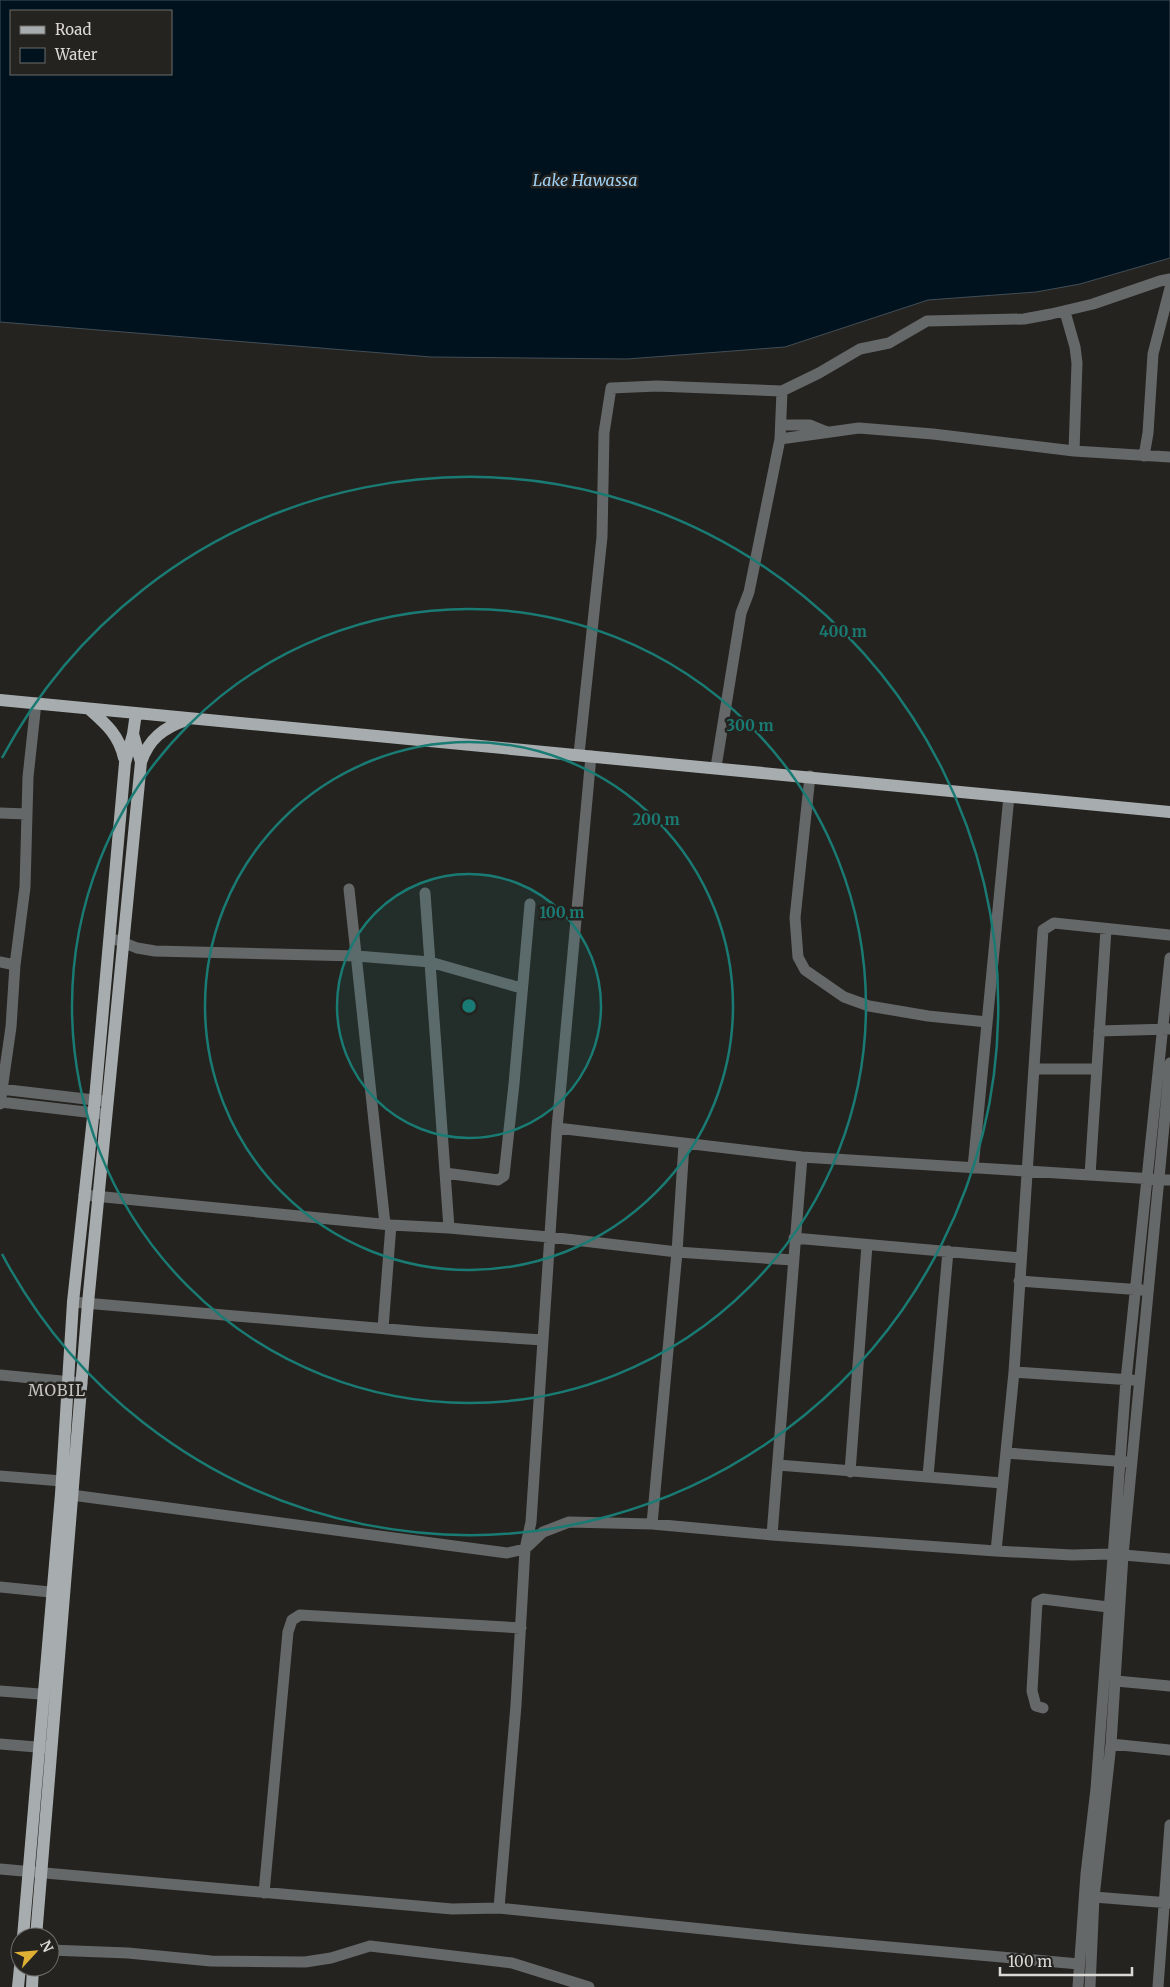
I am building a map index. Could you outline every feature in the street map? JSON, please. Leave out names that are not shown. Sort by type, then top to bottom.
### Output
[{"type":"main road","points":[[0,700],[716,767],[1170,812]]},
{"type":"main road","points":[[89,709],[112,729],[120,744],[125,763]]},
{"type":"main road","points":[[25,1927],[52,1766],[57,1695],[59,1592],[65,1490],[67,1381],[73,1302],[94,1113],[125,763],[134,734],[136,713]]},
{"type":"main road","points":[[65,1490],[82,1383],[98,1196],[109,1108],[141,762],[149,743],[158,734],[170,726],[188,719]]},
{"type":"main road","points":[[134,734],[141,762]]},
{"type":"main road","points":[[122,799],[137,800]]},
{"type":"main road","points":[[36,1927],[35,1872],[38,1765],[44,1694],[59,1592]]},
{"type":"street","points":[[499,1908],[521,1628],[525,1549],[531,1522],[549,1237],[602,537],[604,433],[611,388],[657,386],[782,391],[819,373],[860,349],[889,342],[927,321],[1024,319],[1065,312],[1170,279]]},
{"type":"street","points":[[1144,456],[1148,433],[1153,354],[1170,288]]},
{"type":"street","points":[[1065,312],[1077,363],[1074,451]]},
{"type":"street","points":[[716,767],[741,613],[749,592],[780,440],[782,391]]},
{"type":"street","points":[[780,425],[810,425],[827,432]]},
{"type":"street","points":[[780,440],[859,428],[1074,451],[1170,457]]},
{"type":"street","points":[[36,703],[27,814],[28,850],[25,887],[15,965],[11,1028],[0,1103],[94,1113],[109,1108]]},
{"type":"street","points":[[810,776],[796,918],[798,957],[806,970],[844,997],[870,1006],[928,1016],[987,1022]]},
{"type":"street","points":[[973,1168],[1009,796]]},
{"type":"street","points":[[0,813],[27,814]]},
{"type":"street","points":[[349,889],[388,1225],[383,1328]]},
{"type":"street","points":[[425,893],[449,1228]]},
{"type":"street","points":[[445,1173],[498,1180],[504,1176],[530,904]]},
{"type":"street","points":[[996,1551],[1014,1372],[1044,930],[1047,926],[1054,924],[1170,935]]},
{"type":"street","points":[[1090,1175],[1106,929]]},
{"type":"street","points":[[109,938],[123,941],[137,948],[155,951],[357,956],[430,962],[522,988]]},
{"type":"street","points":[[1126,1462],[1126,1380],[1147,1178],[1166,1029],[1170,958]]},
{"type":"street","points":[[0,962],[15,965]]},
{"type":"street","points":[[1099,1032],[1166,1029]]},
{"type":"street","points":[[1090,1987],[1094,1897],[1116,1681],[1118,1555],[1126,1462],[1139,1381],[1148,1291],[1165,1179],[1170,1063]]},
{"type":"street","points":[[1036,1069],[1096,1068]]},
{"type":"street","points":[[1,1090],[95,1099],[109,1108]]},
{"type":"street","points":[[557,1128],[802,1157],[1165,1179]]},
{"type":"street","points":[[652,1524],[677,1252],[684,1144]]},
{"type":"street","points":[[772,1536],[794,1238],[802,1157]]},
{"type":"street","points":[[84,1195],[388,1225],[449,1228],[549,1237],[677,1252],[793,1260]]},
{"type":"street","points":[[794,1238],[1021,1258]]},
{"type":"street","points":[[850,1472],[867,1245]]},
{"type":"street","points":[[928,1476],[948,1251]]},
{"type":"street","points":[[1019,1281],[1148,1291]]},
{"type":"street","points":[[73,1302],[543,1340]]},
{"type":"street","points":[[1014,1372],[1139,1381]]},
{"type":"street","points":[[0,1375],[82,1383]]},
{"type":"street","points":[[1006,1453],[1126,1462]]},
{"type":"street","points":[[778,1465],[850,1472],[1002,1482]]},
{"type":"street","points":[[0,1476],[65,1490],[507,1553],[525,1549],[543,1532],[569,1522],[652,1524],[772,1536],[996,1551],[1072,1555],[1118,1555],[1170,1559]]},
{"type":"street","points":[[1078,1987],[1086,1874],[1096,1789],[1108,1607],[1118,1555]]},
{"type":"street","points":[[0,1587],[59,1592]]},
{"type":"street","points":[[1043,1708],[1036,1706],[1032,1691],[1037,1602],[1043,1599],[1108,1607]]},
{"type":"street","points":[[264,1893],[287,1642],[292,1620],[300,1615],[521,1628]]},
{"type":"street","points":[[1116,1681],[1170,1686]]},
{"type":"street","points":[[0,1690],[57,1695]]},
{"type":"street","points":[[0,1744],[53,1748]]},
{"type":"street","points":[[1111,1744],[1170,1750]]},
{"type":"street","points":[[38,1765],[52,1766]]},
{"type":"street","points":[[1158,1987],[1166,1902],[1170,1825]]},
{"type":"street","points":[[0,1869],[452,1909],[499,1908],[800,1939],[1079,1964]]},
{"type":"street","points":[[1094,1897],[1166,1902]]},
{"type":"street","points":[[60,1950],[128,1953],[211,1961],[305,1962],[331,1958],[370,1946],[512,1963],[589,1987]]},
{"type":"water","name":"Lake Hawassa","points":[[0,0],[1170,0],[1170,258],[1080,284],[1036,292],[928,300],[785,347],[627,359],[431,357],[0,322]]},
{"type":"district","name":"MOBIL","points":[[57,1390]]}]
